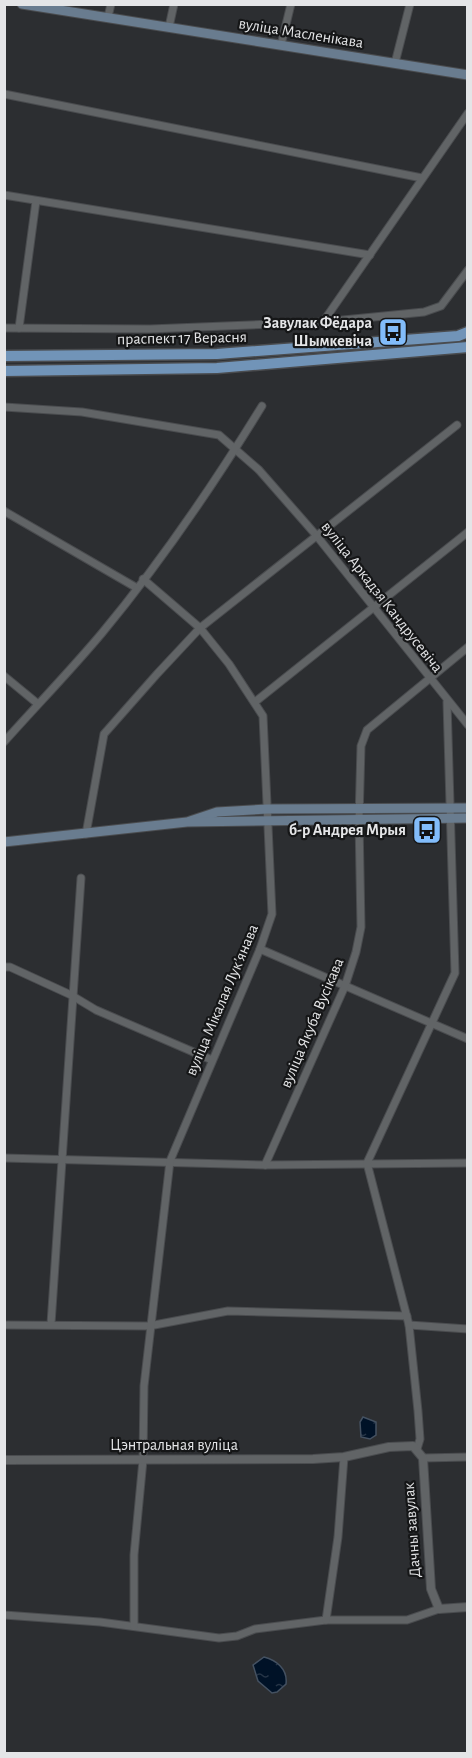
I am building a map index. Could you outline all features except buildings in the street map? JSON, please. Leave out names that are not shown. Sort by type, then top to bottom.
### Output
[{"type":"main road","name":"вуліца Масленікава","points":[[22,4],[468,75]]},
{"type":"main road","name":"праспект 17 Верасня","points":[[4,356],[217,354],[458,336],[468,332]]},
{"type":"main road","name":"праспект 17 Верасня","points":[[4,371],[217,368],[468,347]]},
{"type":"main road","points":[[4,842],[187,822],[359,820],[450,813],[468,808]]},
{"type":"main road","points":[[187,822],[217,812],[267,809],[359,809],[450,813],[468,818]]},
{"type":"street","points":[[108,17],[111,4]]},
{"type":"street","points":[[168,27],[174,4]]},
{"type":"street","points":[[281,45],[291,4]]},
{"type":"street","points":[[395,63],[410,4]]},
{"type":"street","points":[[4,94],[422,178]]},
{"type":"street","points":[[323,322],[468,113]]},
{"type":"street","points":[[4,195],[370,255]]},
{"type":"street","points":[[19,328],[36,201]]},
{"type":"street","points":[[4,328],[150,329],[323,322],[424,312],[441,306],[468,270]]},
{"type":"street","points":[[4,742],[90,647],[137,588],[236,449],[262,406]]},
{"type":"street","name":"вуліца Аркадзя Кандрусевіча","points":[[4,407],[82,412],[219,435],[259,470],[316,535],[428,679],[468,725]]},
{"type":"street","points":[[86,834],[104,734],[200,628],[457,425]]},
{"type":"street","points":[[4,511],[137,588]]},
{"type":"street","points":[[255,702],[468,532]]},
{"type":"street","name":"вуліца Мікалая Лукʼянава","points":[[134,1626],[134,1555],[143,1460],[148,1326],[170,1161],[260,949],[272,914],[267,820],[266,731],[263,716],[200,628],[143,579]]},
{"type":"street","name":"вуліца Якуба Вусікава","points":[[265,1165],[345,986],[361,927],[359,809],[361,746],[366,730],[468,647]]},
{"type":"street","points":[[4,676],[38,704]]},
{"type":"street","points":[[417,1449],[419,1420],[409,1326],[367,1164],[455,973],[447,702]]},
{"type":"street","points":[[51,1324],[71,995],[81,878]]},
{"type":"street","points":[[260,949],[468,1039]]},
{"type":"street","points":[[4,967],[10,967],[71,995],[96,1010],[212,1060]]},
{"type":"street","points":[[4,1158],[265,1165],[468,1163]]},
{"type":"street","points":[[4,1325],[148,1326],[228,1311],[407,1316]]},
{"type":"street","points":[[409,1326],[468,1329]]},
{"type":"street","name":"Цэнтральная вуліца","points":[[4,1460],[344,1457],[398,1446],[410,1446],[417,1449]]},
{"type":"street","name":"Дачны завулак","points":[[417,1449],[423,1458],[431,1589],[439,1609]]},
{"type":"street","points":[[326,1620],[338,1537],[344,1457]]},
{"type":"street","points":[[423,1458],[468,1457]]},
{"type":"street","points":[[4,1615],[134,1626],[219,1638],[237,1636],[255,1629],[326,1620],[407,1620],[439,1609],[468,1607]]},
{"type":"water","points":[[363,1417],[376,1422],[376,1435],[370,1439],[361,1437],[360,1422]]},
{"type":"water","points":[[264,1657],[277,1663],[285,1674],[286,1684],[277,1692],[272,1693],[258,1681],[253,1665]]},
{"type":"place","name":"Завулак Фёдара Шымкевіча","points":[[393,332]]},
{"type":"place","name":"б-р Андрея Мрыя","points":[[427,830]]}]
